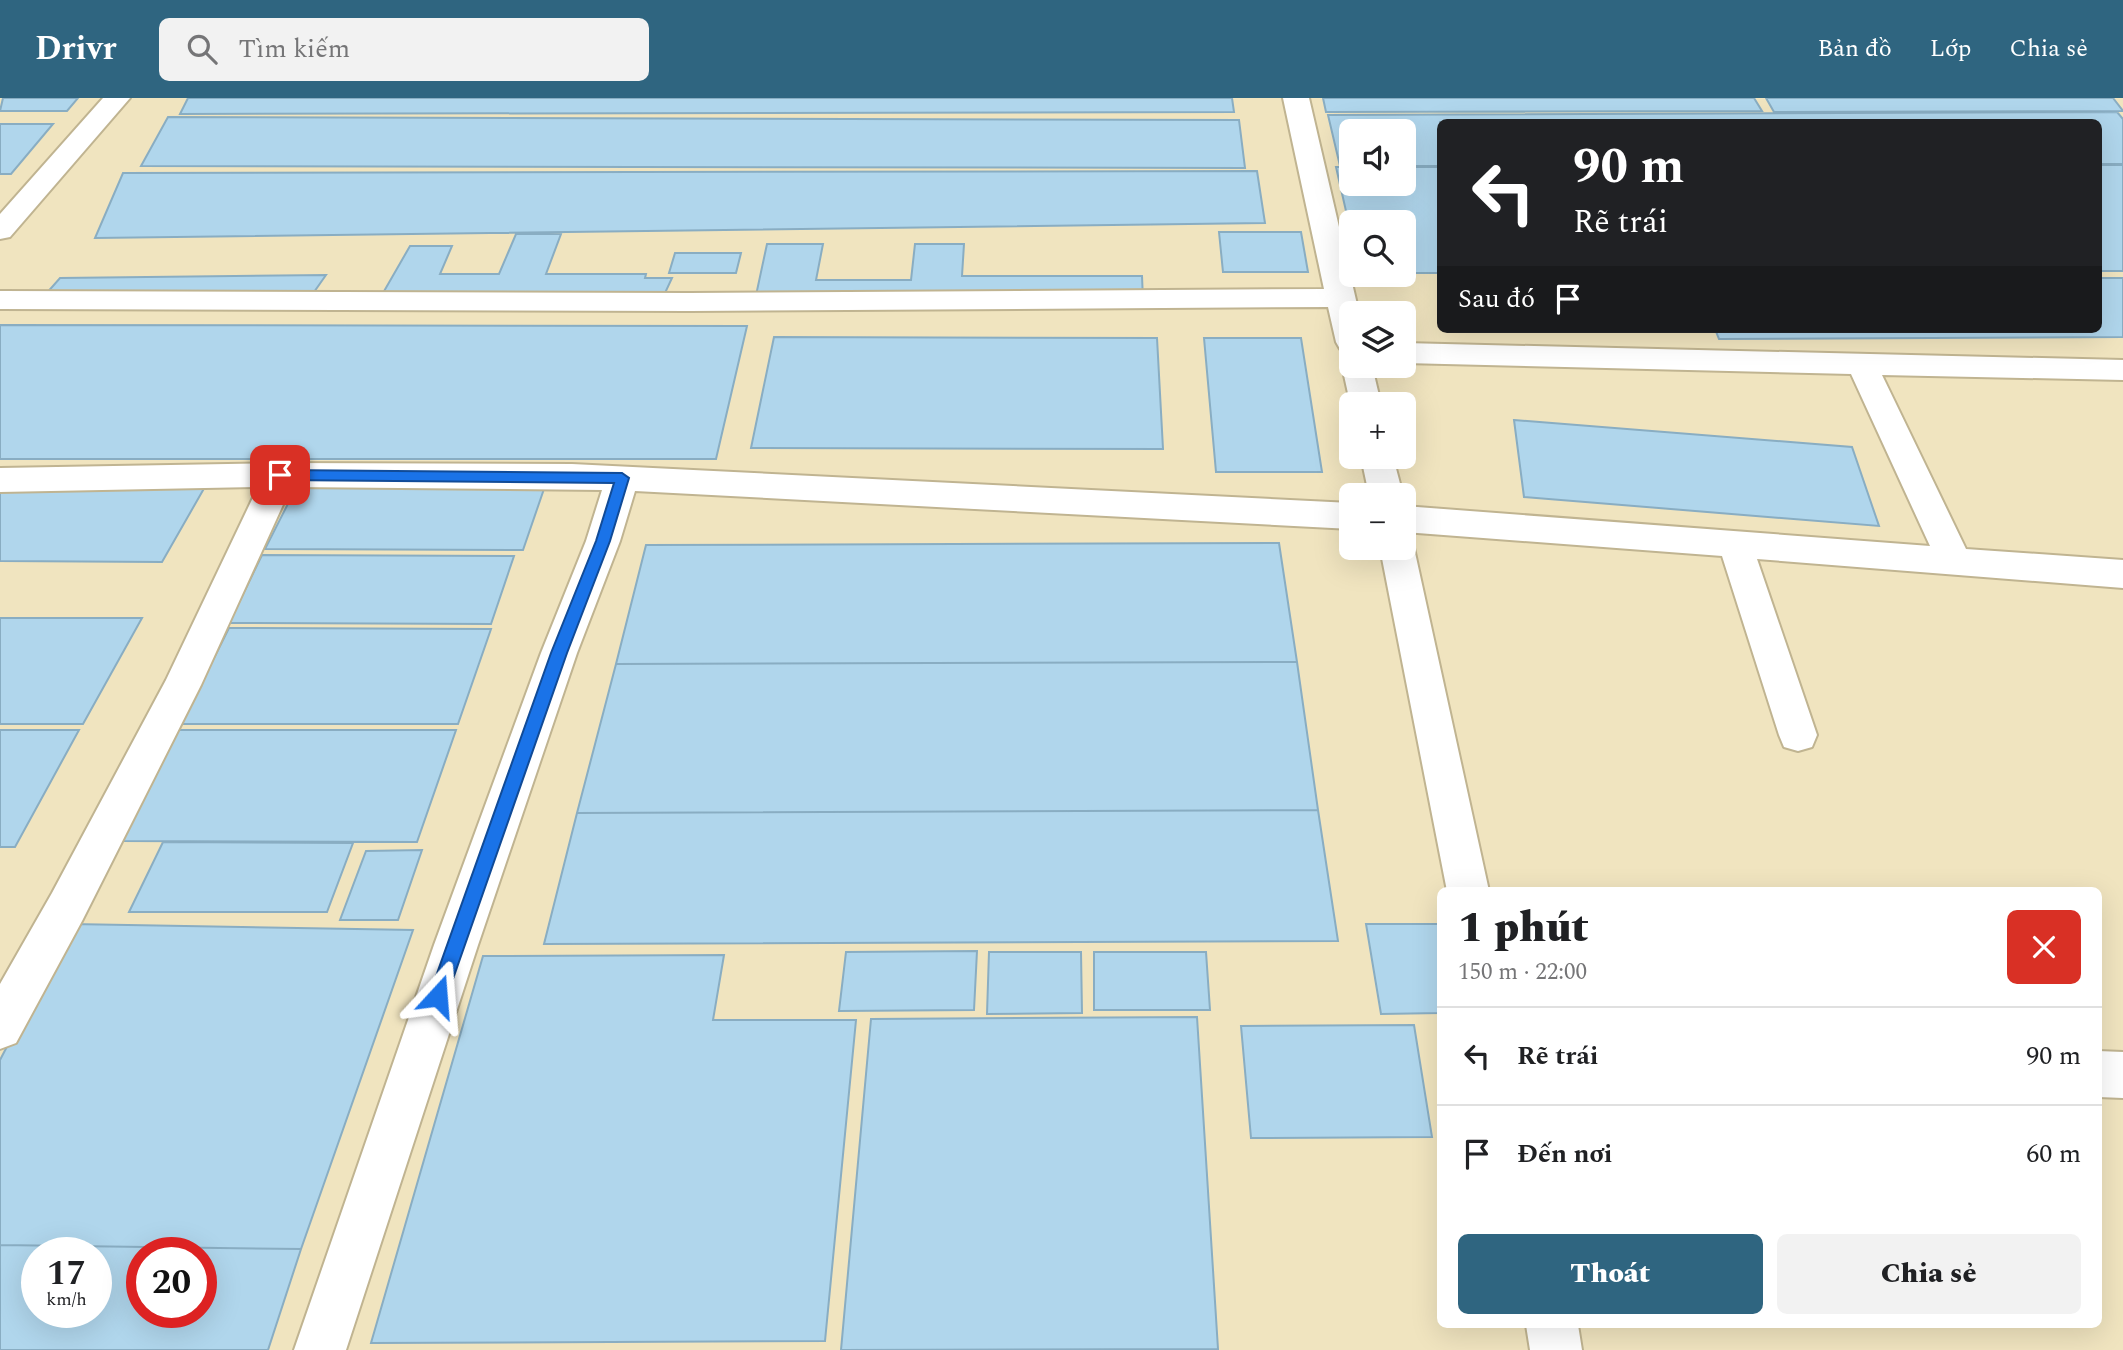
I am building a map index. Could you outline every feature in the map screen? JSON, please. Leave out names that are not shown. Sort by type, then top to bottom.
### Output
[{"type":"street","points":[[0,231],[117,98]]},
{"type":"street","points":[[1296,98],[1342,301]]},
{"type":"street","points":[[0,300],[704,302],[1341,298]]},
{"type":"street","points":[[1416,353],[2123,370]]},
{"type":"street","points":[[1862,364],[1954,561]]},
{"type":"street","points":[[0,1027],[67,907],[182,685],[280,475]]},
{"type":"street","points":[[0,480],[280,475],[622,478],[1339,515]]},
{"type":"street","points":[[320,1350],[456,945],[559,653],[603,541],[622,478]]},
{"type":"street","points":[[1416,520],[2123,573]]},
{"type":"street","points":[[1735,544],[1798,735]]},
{"type":"street","points":[[1399,560],[1467,887]]},
{"type":"street","points":[[2102,1074],[2123,1075]]},
{"type":"street","points":[[1552,1328],[1556,1350]]},
{"type":"building","points":[[3,98],[78,98],[67,111],[0,111]]},
{"type":"building","points":[[188,98],[1232,98],[1234,112],[180,114]]},
{"type":"building","points":[[1323,98],[1754,98],[1762,111],[1326,112]]},
{"type":"building","points":[[1766,98],[2113,98],[2123,111],[1774,112]]},
{"type":"building","points":[[2117,112],[2123,119],[2123,164],[2102,164],[2102,119],[1437,119],[1437,166],[1416,166],[1416,119],[1339,119],[1339,162],[1328,115]]},
{"type":"building","points":[[168,117],[1239,120],[1245,168],[141,166]]},
{"type":"building","points":[[0,124],[53,124],[11,174],[0,174]]},
{"type":"building","points":[[2102,165],[2123,165],[2123,271],[2102,271]]},
{"type":"building","points":[[1416,167],[1437,167],[1437,273],[1416,273],[1416,210],[1346,210],[1343,196],[1416,196]]},
{"type":"building","points":[[1257,171],[1265,223],[95,238],[123,173]]},
{"type":"building","points":[[1219,232],[1301,232],[1308,272],[1223,272]]},
{"type":"building","points":[[516,234],[561,234],[546,274],[646,274],[645,278],[672,278],[665,293],[383,293],[410,246],[452,246],[440,274],[499,274]]},
{"type":"building","points":[[767,244],[823,244],[816,280],[911,280],[915,244],[964,244],[962,276],[1142,276],[1143,300],[755,300]]},
{"type":"building","points":[[675,253],[741,253],[736,273],[669,273]]},
{"type":"building","points":[[326,275],[314,292],[45,295],[60,278]]},
{"type":"building","points":[[2102,278],[2123,278],[2123,337],[1719,339],[1717,333],[2102,333]]},
{"type":"building","points":[[0,325],[747,326],[716,459],[0,459]]},
{"type":"building","points":[[774,337],[1157,338],[1163,449],[751,448]]},
{"type":"building","points":[[1204,338],[1301,338],[1322,472],[1216,472]]},
{"type":"building","points":[[1514,420],[1852,447],[1879,526],[1524,497]]},
{"type":"building","points":[[0,484],[206,485],[162,562],[0,561]]},
{"type":"building","points":[[297,486],[545,486],[523,550],[265,549]]},
{"type":"building","points":[[1279,543],[1297,662],[616,664],[646,545]]},
{"type":"building","points":[[262,555],[514,556],[491,624],[229,623]]},
{"type":"building","points":[[0,618],[142,618],[83,724],[0,724]]},
{"type":"building","points":[[229,628],[491,629],[458,724],[181,724]]},
{"type":"building","points":[[1297,662],[1318,810],[577,813],[616,664]]},
{"type":"building","points":[[0,730],[79,730],[15,847],[0,847]]},
{"type":"building","points":[[177,730],[456,730],[417,842],[121,841]]},
{"type":"building","points":[[1318,810],[1338,941],[544,944],[577,813]]},
{"type":"building","points":[[163,842],[353,843],[327,912],[129,912]]},
{"type":"building","points":[[422,850],[398,920],[340,920],[366,851]]},
{"type":"building","points":[[71,924],[413,930],[301,1249],[217,1248],[217,1237],[126,1237],[126,1247],[112,1246],[112,1237],[21,1237],[21,1245],[0,1245],[0,1060]]},
{"type":"building","points":[[1366,924],[1437,924],[1437,1013],[1381,1014]]},
{"type":"building","points":[[977,951],[974,1010],[839,1011],[846,952]]},
{"type":"building","points":[[989,952],[1081,952],[1082,1013],[987,1014]]},
{"type":"building","points":[[1094,952],[1206,952],[1210,1010],[1094,1010]]},
{"type":"building","points":[[724,955],[713,1020],[856,1020],[825,1341],[371,1343],[483,956]]},
{"type":"building","points":[[1197,1017],[1218,1349],[841,1350],[871,1019]]},
{"type":"building","points":[[1414,1025],[1432,1137],[1251,1138],[1241,1026]]},
{"type":"building","points":[[0,1245],[21,1245],[21,1328],[112,1328],[112,1246],[126,1247],[126,1328],[217,1328],[217,1248],[301,1249],[268,1350],[0,1350]]},
{"type":"route","points":[[280,475],[622,478],[603,541],[559,653],[438,996]]}]
